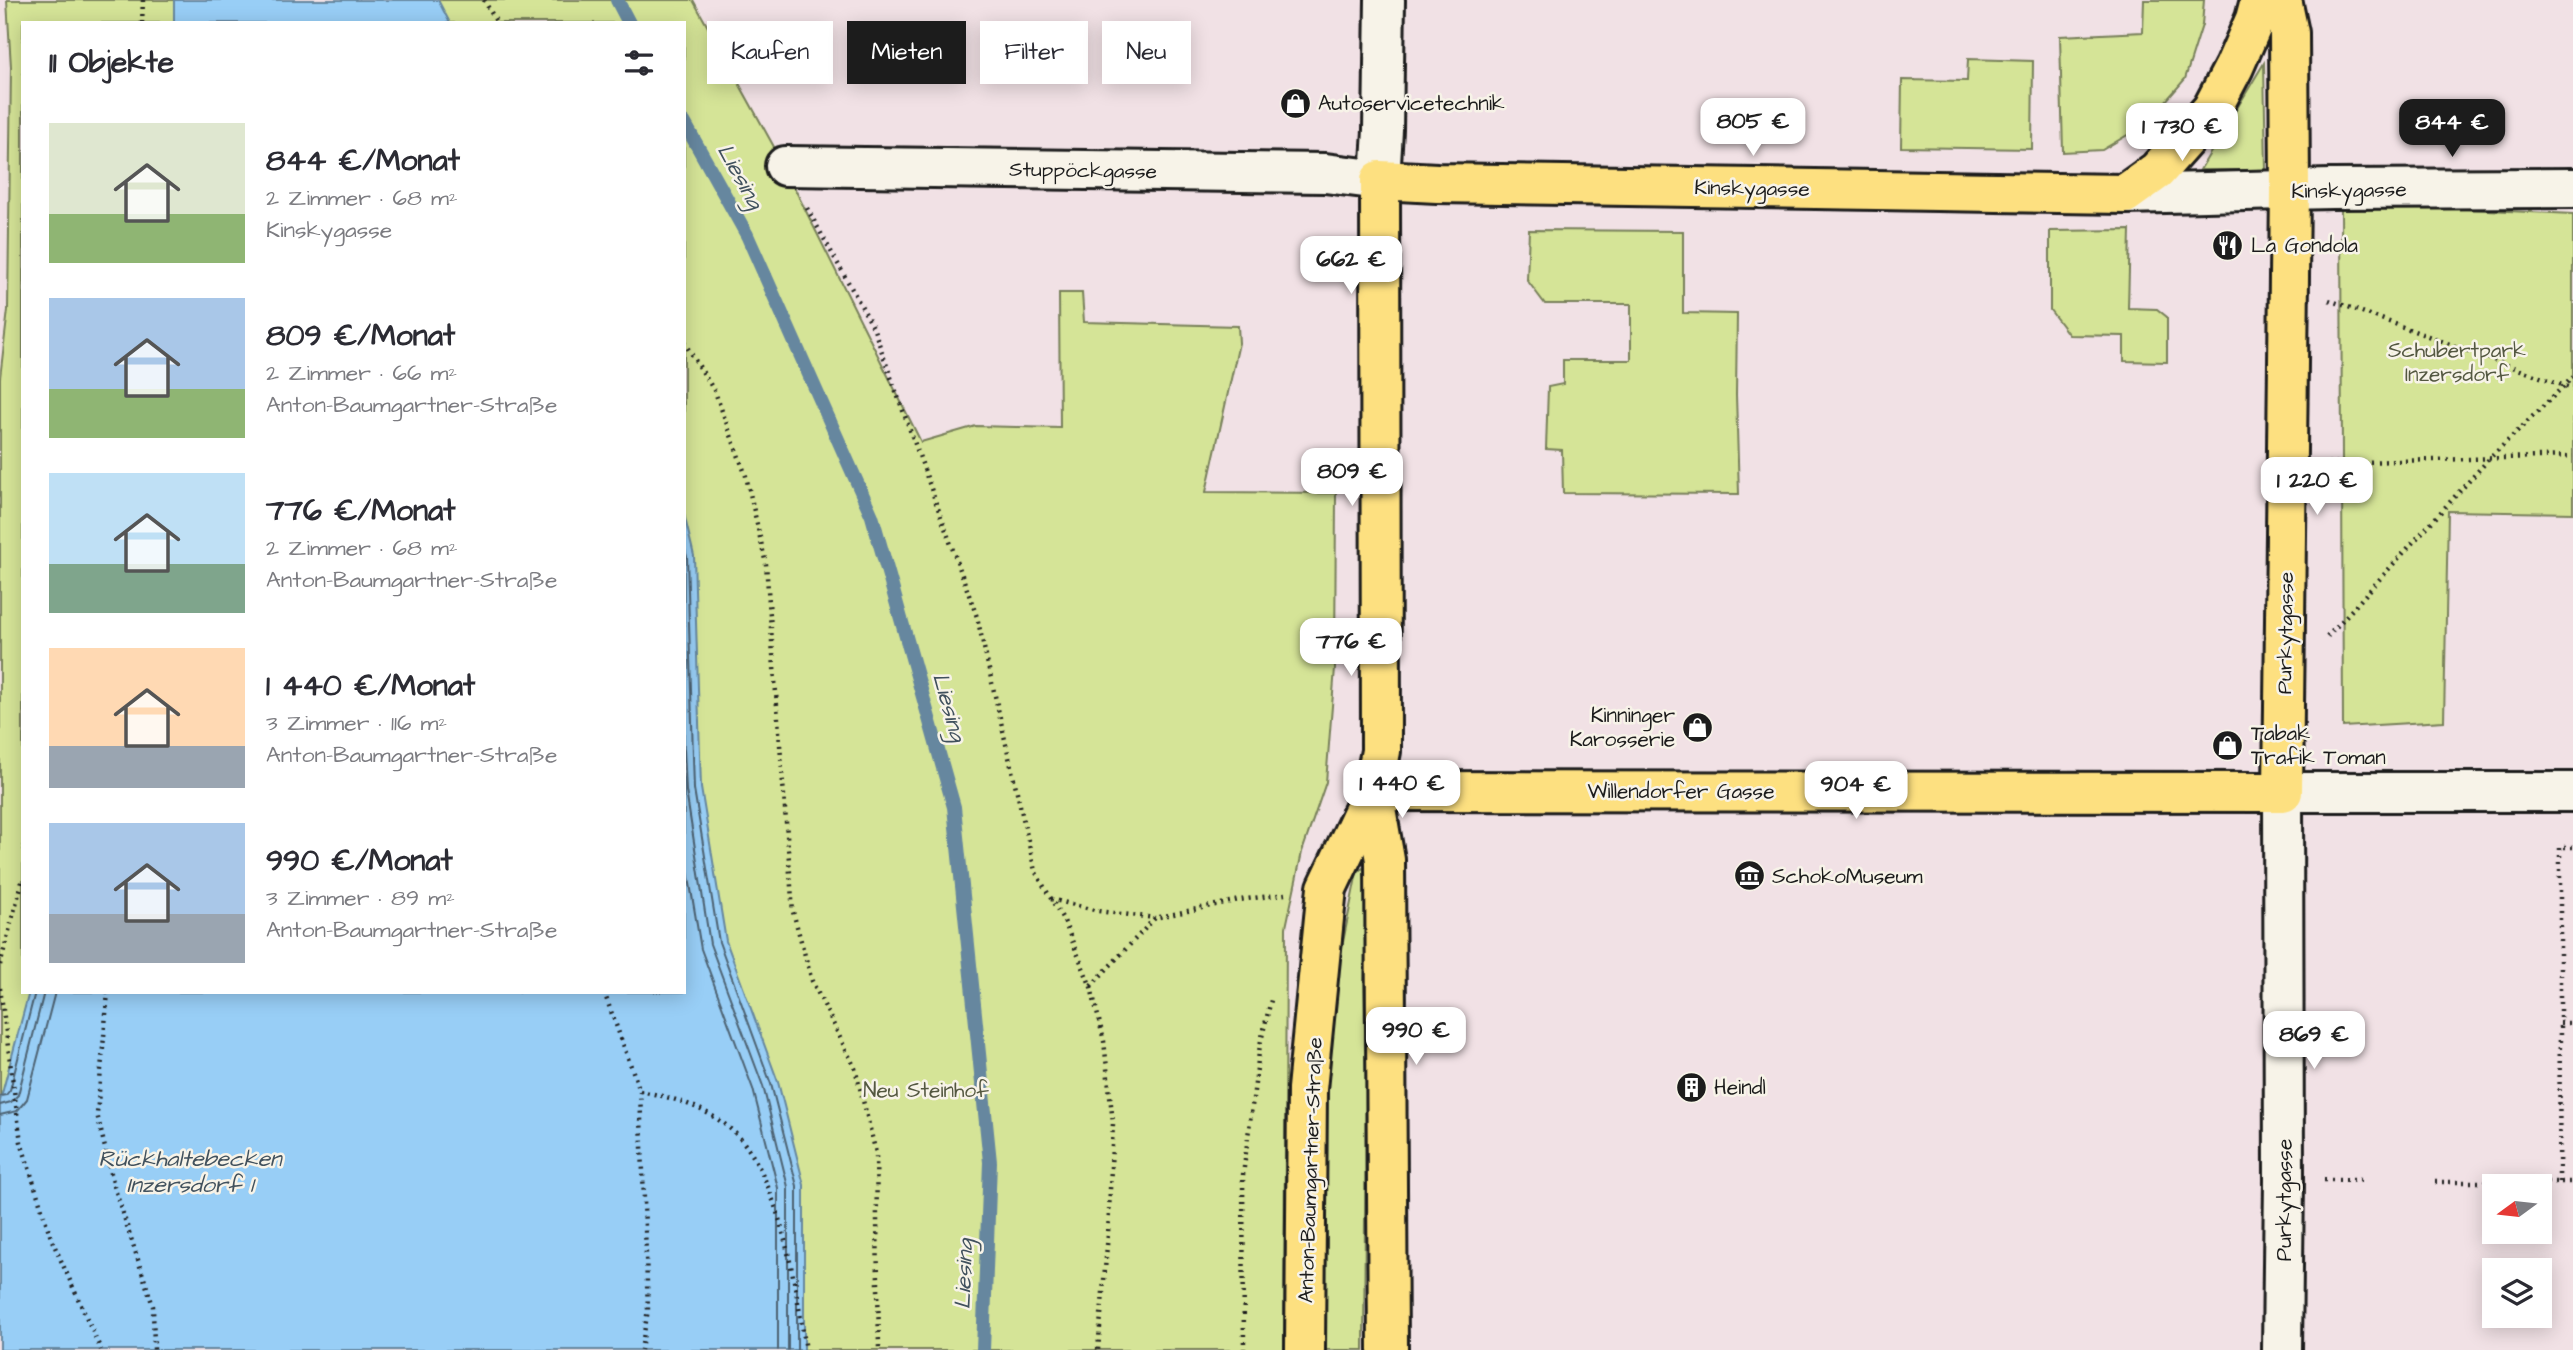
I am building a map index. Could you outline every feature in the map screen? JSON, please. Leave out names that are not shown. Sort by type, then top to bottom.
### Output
[{"type":"main road","points":[[2125,194],[2157,171],[2212,109],[2235,67],[2260,0]]},
{"type":"main road","name":"Purkytgasse","points":[[2282,0],[2289,33],[2290,191],[2283,792]]},
{"type":"main road","name":"Kinskygasse","points":[[1380,180],[2125,194]]},
{"type":"main road","name":"Anton-Baumgartner-Straße","points":[[1305,1350],[1307,1089],[1327,888],[1373,791],[1381,751],[1380,180]]},
{"type":"main road","name":"Anton-Baumgartner-Straße","points":[[1373,791],[1385,860],[1388,1350]]},
{"type":"main road","name":"Willendorfer Gasse","points":[[1373,791],[2283,792]]},
{"type":"street","name":"Anton-Baumgartner-Straße","points":[[1380,180],[1384,130],[1385,0]]},
{"type":"street","name":"Stuppöckgasse","points":[[785,166],[1325,173],[1380,180]]},
{"type":"street","name":"Kinskygasse","points":[[2125,194],[2573,188]]},
{"type":"street","points":[[2283,792],[2573,792]]},
{"type":"street","name":"Purkytgasse","points":[[2282,1350],[2283,792]]},
{"type":"path","points":[[142,21],[143,0]]},
{"type":"path","points":[[484,0],[496,21]]},
{"type":"path","points":[[785,166],[873,327],[976,617],[1035,870],[1064,921],[1091,987],[1104,1041],[1113,1123],[1108,1234],[1098,1350]]},
{"type":"path","points":[[2319,296],[2573,389]]},
{"type":"path","points":[[686,345],[715,392],[742,464],[766,564],[793,912],[812,981],[855,1068],[876,1153],[879,1350]]},
{"type":"path","points":[[2319,646],[2489,459],[2573,377]]},
{"type":"path","points":[[2316,463],[2573,456]]},
{"type":"path","points":[[2559,1182],[2560,847],[2573,847]]},
{"type":"path","points":[[0,965],[21,886]]},
{"type":"path","points":[[1050,899],[1098,911],[1155,918],[1239,900],[1327,888]]},
{"type":"path","points":[[1091,987],[1155,918]]},
{"type":"path","points":[[1244,1350],[1243,1175],[1260,1045],[1274,987]]},
{"type":"path","points":[[0,988],[21,1142],[51,1238],[101,1350]]},
{"type":"path","points":[[108,994],[97,1114],[114,1186],[153,1306],[154,1350]]},
{"type":"path","points":[[605,994],[639,1091],[648,1310],[641,1350]]},
{"type":"path","points":[[2560,1023],[2573,1023]]},
{"type":"path","points":[[639,1091],[670,1097],[709,1113],[737,1135],[758,1167],[776,1208],[800,1311],[806,1350]]},
{"type":"path","points":[[2318,1180],[2362,1180]]},
{"type":"path","points":[[2435,1182],[2573,1182]]},
{"type":"green space","name":"Neu Steinhof","points":[[7,0],[693,0],[707,25],[707,84],[739,84],[773,145],[921,442],[976,426],[1060,428],[1059,293],[1082,293],[1084,322],[1238,326],[1239,343],[1206,492],[1336,493],[1335,668],[1326,782],[1302,852],[1286,927],[1284,1350],[0,1350],[0,378],[8,310],[11,67]]},
{"type":"green space","points":[[2144,0],[2204,0],[2202,25],[2185,79],[2146,124],[2102,150],[2063,152],[2060,36],[2143,32]]},
{"type":"green space","points":[[1968,59],[2033,61],[2032,149],[1901,147],[1902,80],[1967,81]]},
{"type":"green space","points":[[2264,63],[2266,170],[2200,170]]},
{"type":"green space","name":"Schubertpark Inzersdorf","points":[[2341,203],[2573,214],[2573,513],[2448,511],[2444,721],[2343,727]]},
{"type":"green space","points":[[1529,230],[1683,231],[1683,313],[1737,314],[1739,494],[1563,493],[1562,450],[1546,449],[1548,387],[1563,384],[1563,360],[1631,360],[1631,304],[1545,304],[1527,280]]},
{"type":"green space","points":[[2130,230],[2128,308],[2157,309],[2167,317],[2167,362],[2124,361],[2124,336],[2069,335],[2050,310],[2050,231]]},
{"type":"green space","points":[[1363,868],[1368,878],[1364,982],[1364,1350],[1322,1350],[1326,1077],[1339,962],[1357,872]]},
{"type":"water","points":[[174,0],[438,0],[449,21],[174,21]]},
{"type":"water","name":"Rückhaltebecken Inzersdorf 1","points":[[686,522],[694,556],[701,788],[726,941],[778,1082],[804,1185],[804,1350],[0,1350],[0,1101],[28,994],[686,994]]},
{"type":"waterway","name":"Liesing","points":[[617,0],[628,21]]},
{"type":"waterway","name":"Liesing","points":[[686,126],[747,235],[872,516],[954,807],[990,1162],[983,1350]]},
{"type":"place","name":"Autoservicetechnik","points":[[1295,103]]},
{"type":"place","name":"La Gondola","points":[[2228,245]]},
{"type":"place","name":"Kinninger Karosserie","points":[[1698,727]]},
{"type":"place","name":"Tabak Trafik Toman","points":[[2228,745]]},
{"type":"place","name":"SchokoMuseum","points":[[1749,876]]},
{"type":"place","name":"Heindl","points":[[1691,1087]]}]
